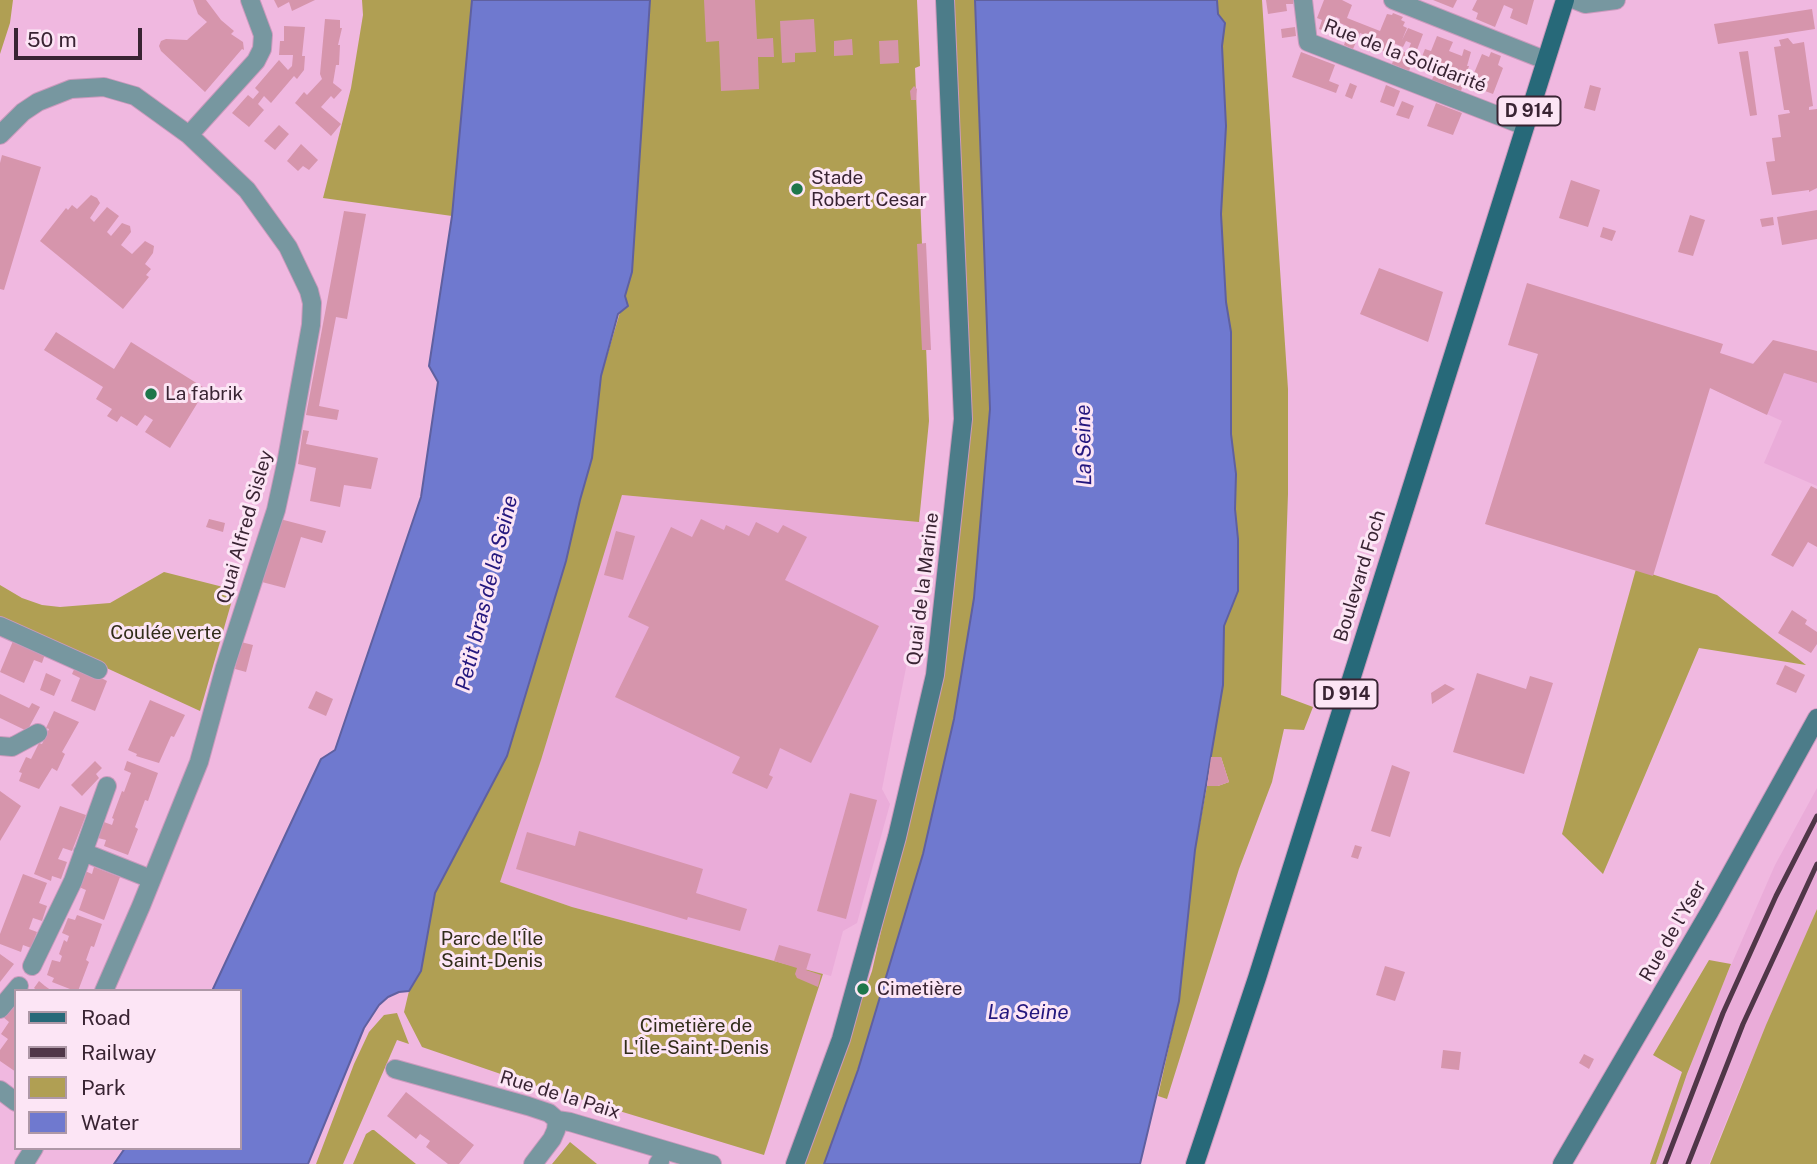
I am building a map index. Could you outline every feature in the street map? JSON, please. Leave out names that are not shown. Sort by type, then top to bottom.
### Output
[{"type":"main road","name":"Boulevard Foch","points":[[1195,1164],[1257,978],[1565,0]]},
{"type":"street","points":[[0,135],[23,112],[38,102],[71,89],[104,87],[135,96],[189,135],[256,61],[262,48],[263,36],[250,0]]},
{"type":"street","name":"Quai de la Marine","points":[[795,1164],[841,1039],[897,837],[935,675],[963,419],[945,0]]},
{"type":"street","name":"Rue de la Solidarité","points":[[1303,0],[1308,42],[1525,126]]},
{"type":"street","points":[[1393,0],[1545,60]]},
{"type":"street","points":[[1575,0],[1585,5],[1616,0]]},
{"type":"street","name":"Quai Alfred Sisley","points":[[105,989],[199,762],[222,677],[275,510],[309,338],[312,303],[299,268],[276,227],[247,190],[189,135]]},
{"type":"street","points":[[0,626],[98,670]]},
{"type":"street","name":"Rue de l'Yser","points":[[1562,1164],[1710,911],[1817,718]]},
{"type":"street","points":[[0,746],[12,747],[38,733]]},
{"type":"street","points":[[32,967],[73,881],[107,786]]},
{"type":"street","points":[[83,852],[151,878]]},
{"type":"street","points":[[0,1009],[14,992]]},
{"type":"street","name":"Rue de la Paix","points":[[396,1069],[528,1106],[549,1113],[557,1120],[712,1164]]},
{"type":"street","points":[[533,1164],[552,1139],[557,1120]]},
{"type":"shaded area","points":[[1720,353],[1817,383],[1817,486],[1764,463],[1782,421],[1710,388]]},
{"type":"shaded area","points":[[622,495],[927,522],[921,592],[882,789],[890,804],[857,923],[843,931],[831,976],[572,907],[499,882]]},
{"type":"shaded area","points":[[1817,788],[1817,909],[1709,1164],[1653,1164],[1714,1004],[1775,865]]},
{"type":"green space","points":[[0,0],[13,0],[10,23],[0,54]]},
{"type":"green space","points":[[362,0],[472,0],[452,216],[323,198],[351,88],[363,15]]},
{"type":"green space","points":[[650,0],[917,0],[920,66],[915,68],[929,421],[919,522],[622,495],[541,760],[500,882],[572,907],[823,974],[764,1155],[524,1082],[422,1047],[404,1012],[409,991],[421,971],[435,893],[507,756],[592,458],[601,376],[632,272]]},
{"type":"green space","points":[[953,0],[975,0],[988,323],[990,409],[974,598],[954,719],[923,854],[886,980],[858,1070],[824,1164],[803,1164],[872,971],[940,670],[951,609],[957,543]]},
{"type":"green space","points":[[1217,0],[1262,0],[1288,389],[1288,494],[1281,695],[1313,707],[1304,730],[1284,729],[1272,782],[1239,869],[1167,1099],[1158,1096],[1179,1001],[1195,850],[1207,786],[1229,782],[1221,757],[1211,757],[1223,685],[1224,626],[1238,591],[1236,474],[1231,434],[1231,332],[1226,302],[1221,214],[1226,126],[1222,46],[1225,23],[1218,14]]},
{"type":"green space","points":[[1636,569],[1717,595],[1806,665],[1699,648],[1603,874],[1562,834]]},
{"type":"green space","name":"Coulée verte","points":[[164,572],[235,590],[200,711],[0,619],[0,585],[22,598],[42,605],[60,607],[110,603]]},
{"type":"green space","points":[[1817,909],[1817,1164],[1710,1164],[1766,1025]]},
{"type":"green space","points":[[1709,960],[1731,964],[1687,1074],[1656,1164],[1650,1164],[1682,1072],[1653,1055]]},
{"type":"green space","points":[[397,1013],[409,1044],[397,1040],[343,1164],[316,1164],[369,1032],[384,1015]]},
{"type":"green space","points":[[372,1130],[416,1164],[353,1164],[366,1134]]},
{"type":"green space","points":[[570,1142],[597,1164],[552,1164]]},
{"type":"water","name":"Petit bras de la Seine","points":[[472,0],[650,0],[632,272],[625,296],[628,306],[618,314],[601,376],[592,458],[566,561],[507,756],[435,893],[421,971],[409,991],[388,997],[379,1005],[364,1028],[308,1164],[114,1164],[124,1150],[242,1150],[242,989],[213,989],[321,759],[335,750],[421,497],[438,382],[429,366],[452,216]]},
{"type":"water","name":"La Seine","points":[[975,0],[1217,0],[1218,14],[1225,23],[1222,46],[1226,126],[1221,214],[1226,302],[1231,332],[1231,434],[1236,474],[1238,591],[1224,626],[1223,685],[1195,850],[1179,1001],[1140,1164],[824,1164],[858,1070],[923,854],[954,719],[974,598],[990,409]]},
{"type":"building","points":[[193,0],[206,0],[221,20],[234,31],[231,34],[243,42],[244,50],[242,49],[205,92],[161,51],[159,46],[161,41],[166,39],[187,40],[207,22],[198,14]]},
{"type":"building","points":[[274,0],[315,0],[292,11],[289,2],[278,8]]},
{"type":"building","points":[[704,0],[755,0],[757,39],[773,38],[774,57],[758,57],[759,89],[721,91],[719,41],[706,42]]},
{"type":"building","points":[[1266,0],[1293,0],[1293,4],[1286,4],[1287,11],[1268,14]]},
{"type":"building","points":[[1324,0],[1342,0],[1352,5],[1347,18],[1380,31],[1387,14],[1403,17],[1403,26],[1407,28],[1402,40],[1408,28],[1423,34],[1409,71],[1392,64],[1397,49],[1407,53],[1411,43],[1406,41],[1403,47],[1393,43],[1388,53],[1374,47],[1377,40],[1360,33],[1353,49],[1344,45],[1349,31],[1346,30],[1347,26],[1338,22],[1340,19],[1336,17],[1329,33],[1319,29],[1322,20],[1317,18]]},
{"type":"building","points":[[1433,0],[1457,0],[1453,8]]},
{"type":"building","points":[[1477,0],[1534,0],[1527,25],[1510,18],[1513,9],[1504,5],[1495,27],[1476,19],[1478,13],[1472,10]]},
{"type":"building","points":[[1812,9],[1815,29],[1718,44],[1714,24]]},
{"type":"building","points":[[325,19],[340,20],[342,28],[338,45],[339,65],[336,65],[333,83],[342,90],[334,99],[331,96],[321,107],[341,124],[331,136],[295,103],[304,92],[307,95],[322,79],[320,74]]},
{"type":"building","points":[[814,19],[816,52],[795,53],[795,62],[782,63],[780,21]]},
{"type":"building","points":[[284,26],[305,27],[302,56],[305,56],[304,70],[297,79],[294,76],[271,103],[264,96],[258,104],[264,110],[249,127],[232,113],[248,95],[253,99],[259,92],[255,88],[279,60],[288,70],[292,66],[293,55],[279,55],[280,41],[284,41]]},
{"type":"building","points":[[1295,27],[1296,36],[1282,38],[1281,29]]},
{"type":"building","points":[[1437,36],[1453,42],[1449,51],[1462,56],[1464,49],[1471,52],[1461,91],[1432,80],[1435,71],[1419,64],[1425,49],[1431,51]]},
{"type":"building","points":[[1788,38],[1793,44],[1804,42],[1813,106],[1809,107],[1809,110],[1817,109],[1817,188],[1809,192],[1772,195],[1766,162],[1775,161],[1772,138],[1781,137],[1778,115],[1790,113],[1789,110],[1784,110],[1774,47],[1781,46],[1779,40]]},
{"type":"building","points":[[852,39],[853,55],[834,56],[834,41]]},
{"type":"building","points":[[898,40],[899,63],[880,64],[879,41]]},
{"type":"building","points":[[1748,51],[1757,115],[1750,116],[1739,52]]},
{"type":"building","points":[[1301,52],[1335,65],[1329,81],[1339,85],[1336,93],[1292,77]]},
{"type":"building","points":[[1491,52],[1501,56],[1498,65],[1503,68],[1493,94],[1469,85],[1482,54],[1489,57]]},
{"type":"building","points":[[1350,83],[1357,86],[1352,99],[1345,96]]},
{"type":"building","points":[[1386,85],[1400,91],[1394,107],[1380,102]]},
{"type":"building","points":[[1590,85],[1601,88],[1595,111],[1584,108]]},
{"type":"building","points":[[914,86],[917,89],[916,100],[911,100],[910,91]]},
{"type":"building","points":[[1402,101],[1414,106],[1409,119],[1396,115]]},
{"type":"building","points":[[1436,103],[1462,113],[1453,135],[1427,126]]},
{"type":"building","points":[[279,125],[289,134],[275,150],[264,141]]},
{"type":"building","points":[[301,144],[318,160],[309,170],[303,166],[298,171],[287,161]]},
{"type":"building","points":[[2,155],[41,167],[4,290],[0,289]]},
{"type":"building","points":[[1571,180],[1600,190],[1588,227],[1559,218]]},
{"type":"building","points":[[91,195],[100,203],[90,218],[94,222],[107,207],[119,216],[107,232],[111,236],[122,223],[130,226],[131,232],[121,245],[132,254],[145,241],[154,246],[153,253],[145,264],[151,269],[146,275],[149,277],[123,309],[40,241],[66,208],[68,210],[72,205],[77,209]]},
{"type":"building","points":[[1817,210],[1817,239],[1782,245],[1777,217]]},
{"type":"building","points":[[344,211],[366,214],[347,319],[336,317],[319,406],[339,410],[337,420],[306,415]]},
{"type":"building","points":[[1690,215],[1705,220],[1693,256],[1678,252]]},
{"type":"building","points":[[1773,217],[1774,225],[1762,227],[1760,219]]},
{"type":"building","points":[[1603,227],[1616,231],[1612,241],[1600,237]]},
{"type":"building","points":[[926,243],[931,350],[922,350],[917,244]]},
{"type":"building","points":[[1379,268],[1443,292],[1428,342],[1360,314]]},
{"type":"building","points":[[1527,283],[1723,344],[1720,353],[1753,364],[1773,340],[1817,351],[1817,383],[1784,373],[1767,415],[1710,388],[1653,576],[1485,524],[1538,354],[1508,345]]},
{"type":"building","name":"La fabrik","points":[[56,332],[114,369],[131,342],[206,389],[170,448],[145,432],[153,420],[145,415],[137,426],[121,416],[117,422],[107,416],[112,409],[96,399],[103,387],[44,350]]},
{"type":"building","points":[[303,430],[309,431],[306,444],[378,458],[371,489],[344,485],[340,507],[310,501],[316,468],[298,464]]},
{"type":"building","points":[[1811,486],[1817,489],[1817,547],[1808,542],[1793,567],[1771,555]]},
{"type":"building","points":[[276,518],[326,531],[322,543],[301,537],[285,588],[258,581]]},
{"type":"building","points":[[209,519],[225,523],[223,532],[206,527]]},
{"type":"building","points":[[701,519],[724,530],[726,525],[749,536],[756,522],[778,533],[783,525],[807,537],[785,580],[879,626],[811,763],[780,748],[769,775],[773,777],[767,789],[732,773],[740,757],[615,697],[649,627],[628,617],[671,527],[692,537]]},
{"type":"building","points":[[616,531],[635,536],[623,580],[604,575]]},
{"type":"building","points":[[1792,610],[1807,620],[1805,624],[1817,632],[1817,644],[1811,653],[1778,633]]},
{"type":"building","points":[[13,641],[45,654],[42,663],[34,660],[24,683],[0,672]]},
{"type":"building","points":[[241,642],[253,645],[246,672],[235,669]]},
{"type":"building","points":[[76,665],[107,681],[95,711],[71,701],[80,678],[72,674]]},
{"type":"building","points":[[1785,665],[1805,675],[1796,693],[1776,684]]},
{"type":"building","points":[[46,673],[61,680],[54,696],[40,690]]},
{"type":"building","points":[[1477,673],[1526,689],[1530,676],[1553,683],[1524,774],[1453,752]]},
{"type":"building","points":[[1445,684],[1455,689],[1432,704],[1431,693]]},
{"type":"building","points":[[316,691],[333,699],[326,716],[308,708]]},
{"type":"building","points":[[0,694],[29,708],[32,703],[40,707],[27,731],[0,718]]},
{"type":"building","points":[[150,700],[185,715],[174,737],[171,736],[159,763],[136,756],[137,754],[128,750]]},
{"type":"building","points":[[54,711],[79,722],[62,752],[65,754],[57,771],[52,768],[39,789],[19,781],[22,773],[19,772],[26,757],[31,759],[39,743],[42,744]]},
{"type":"building","points":[[1211,757],[1221,757],[1229,782],[1207,786]]},
{"type":"building","points":[[95,761],[102,768],[96,774],[99,778],[82,796],[71,785]]},
{"type":"building","points":[[127,761],[158,773],[135,827],[138,829],[128,855],[104,846],[106,840],[98,838],[104,822],[112,825],[112,818],[131,773],[124,770]]},
{"type":"building","points":[[1392,765],[1410,772],[1390,837],[1371,831]]},
{"type":"building","points":[[0,791],[21,806],[0,841]]},
{"type":"building","points":[[850,793],[877,800],[846,919],[817,911]]},
{"type":"building","points":[[60,806],[86,815],[72,851],[63,848],[58,859],[67,862],[61,879],[52,876],[51,881],[34,874]]},
{"type":"building","points":[[579,831],[703,869],[696,893],[747,909],[740,931],[688,917],[687,920],[516,869],[527,832],[575,846]]},
{"type":"building","points":[[1355,845],[1362,847],[1358,859],[1351,857]]},
{"type":"building","points":[[94,867],[120,877],[104,920],[79,910],[86,890],[79,887],[85,871],[92,874]]},
{"type":"building","points":[[23,874],[47,883],[39,903],[47,906],[42,921],[33,918],[29,929],[37,932],[31,948],[23,945],[21,952],[0,944],[0,934]]},
{"type":"building","points":[[77,915],[102,924],[94,947],[91,946],[86,960],[89,962],[79,989],[70,989],[52,982],[54,978],[47,975],[52,960],[60,962],[62,956],[59,954],[64,940],[67,942],[69,936],[62,933],[68,918],[75,920]]},
{"type":"building","points":[[779,945],[811,954],[806,970],[821,975],[818,987],[797,978],[797,968],[774,961]]},
{"type":"building","points":[[0,954],[14,964],[0,982]]},
{"type":"building","points":[[1385,966],[1405,972],[1395,1001],[1376,995]]},
{"type":"building","points":[[39,981],[49,989],[35,989]]},
{"type":"building","points":[[12,1003],[14,1004],[14,1071],[0,1061],[0,1050],[8,1039],[1,1034],[9,1022],[3,1017]]},
{"type":"building","points":[[1443,1050],[1461,1052],[1459,1070],[1441,1068]]},
{"type":"building","points":[[1584,1054],[1594,1059],[1589,1069],[1579,1063]]},
{"type":"building","points":[[406,1092],[474,1145],[459,1164],[448,1164],[426,1147],[430,1141],[420,1134],[416,1139],[387,1116]]},
{"type":"railway","points":[[1665,1164],[1723,1013],[1776,896],[1817,816]]},
{"type":"railway","points":[[1688,1164],[1743,1024],[1817,864]]},
{"type":"place","name":"Stade Robert Cesar","points":[[797,189]]},
{"type":"place","name":"La fabrik","points":[[151,394]]},
{"type":"place","name":"Cimetière","points":[[863,989]]},
{"type":"park label","name":"Parc de l'Île Saint-Denis","points":[[492,950]]},
{"type":"park label","name":"Cimetière de L'Île-Saint-Denis","points":[[696,1037]]}]
